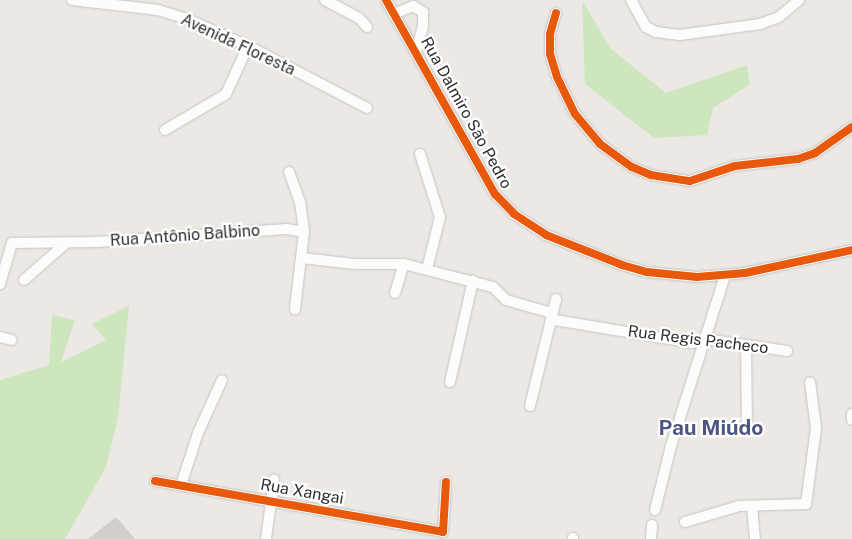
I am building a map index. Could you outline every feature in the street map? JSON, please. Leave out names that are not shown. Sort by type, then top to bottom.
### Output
[{"type":"street","name":"Avenida Floresta","points":[[72,0],[158,10],[248,46],[367,108]]},
{"type":"street","points":[[325,0],[359,18],[367,26]]},
{"type":"street","name":"Rua Dalmiro São Pedro","points":[[386,0],[495,194],[526,224],[566,246],[638,270],[672,275],[725,276],[852,250]]},
{"type":"street","points":[[631,0],[646,27],[656,32],[680,35],[760,24],[779,17],[799,0]]},
{"type":"street","points":[[394,14],[413,6],[423,12],[423,26],[416,53]]},
{"type":"street","points":[[556,13],[550,34],[550,54],[557,77],[575,114],[600,144],[632,166],[651,175],[690,182],[735,166],[798,159],[815,153],[852,127]]},
{"type":"street","points":[[165,130],[226,94],[248,46]]},
{"type":"street","points":[[420,154],[440,217],[427,269]]},
{"type":"street","points":[[289,172],[300,202],[304,232],[294,309]]},
{"type":"street","name":"Rua Antônio Balbino","points":[[0,284],[12,243],[66,243],[286,229],[304,232]]},
{"type":"street","points":[[24,280],[66,243]]},
{"type":"street","name":"Rua Regis Pacheco","points":[[302,258],[354,264],[404,264],[427,269],[493,287],[511,302],[551,316],[554,320],[667,340],[692,343],[706,341],[787,351]]},
{"type":"street","points":[[395,293],[404,264]]},
{"type":"street","points":[[655,510],[671,446],[706,341],[725,276]]},
{"type":"street","points":[[450,382],[473,281]]},
{"type":"street","points":[[530,406],[556,299]]},
{"type":"street","points":[[0,337],[12,340]]},
{"type":"street","points":[[746,345],[747,427]]},
{"type":"street","points":[[181,485],[198,432],[222,380]]},
{"type":"street","points":[[685,522],[728,508],[806,504],[816,428],[810,382]]},
{"type":"street","points":[[266,539],[274,480]]},
{"type":"street","name":"Rua Xangai","points":[[155,481],[444,532],[446,482]]},
{"type":"street","points":[[752,506],[755,539]]},
{"type":"street","points":[[651,539],[652,525]]},
{"type":"green space","points":[[582,0],[611,49],[666,93],[747,65],[750,84],[713,108],[707,135],[654,138],[585,84]]},
{"type":"green space","points":[[129,306],[118,417],[106,467],[65,539],[0,539],[0,380],[49,365],[52,315],[75,320],[61,362],[106,340],[92,324]]},
{"type":"building","points":[[116,517],[135,539],[88,539]]},
{"type":"cycle path","points":[[386,0],[495,194],[514,214],[546,235],[622,265],[647,272],[697,277],[745,273],[852,250]]},
{"type":"cycle path","points":[[556,13],[550,34],[550,54],[557,77],[575,114],[600,144],[632,167],[651,175],[690,181],[735,166],[798,159],[815,153],[852,127]]},
{"type":"cycle path","points":[[155,481],[443,532],[446,482]]},
{"type":"district","name":"Pau Miúdo","points":[[711,428]]}]
